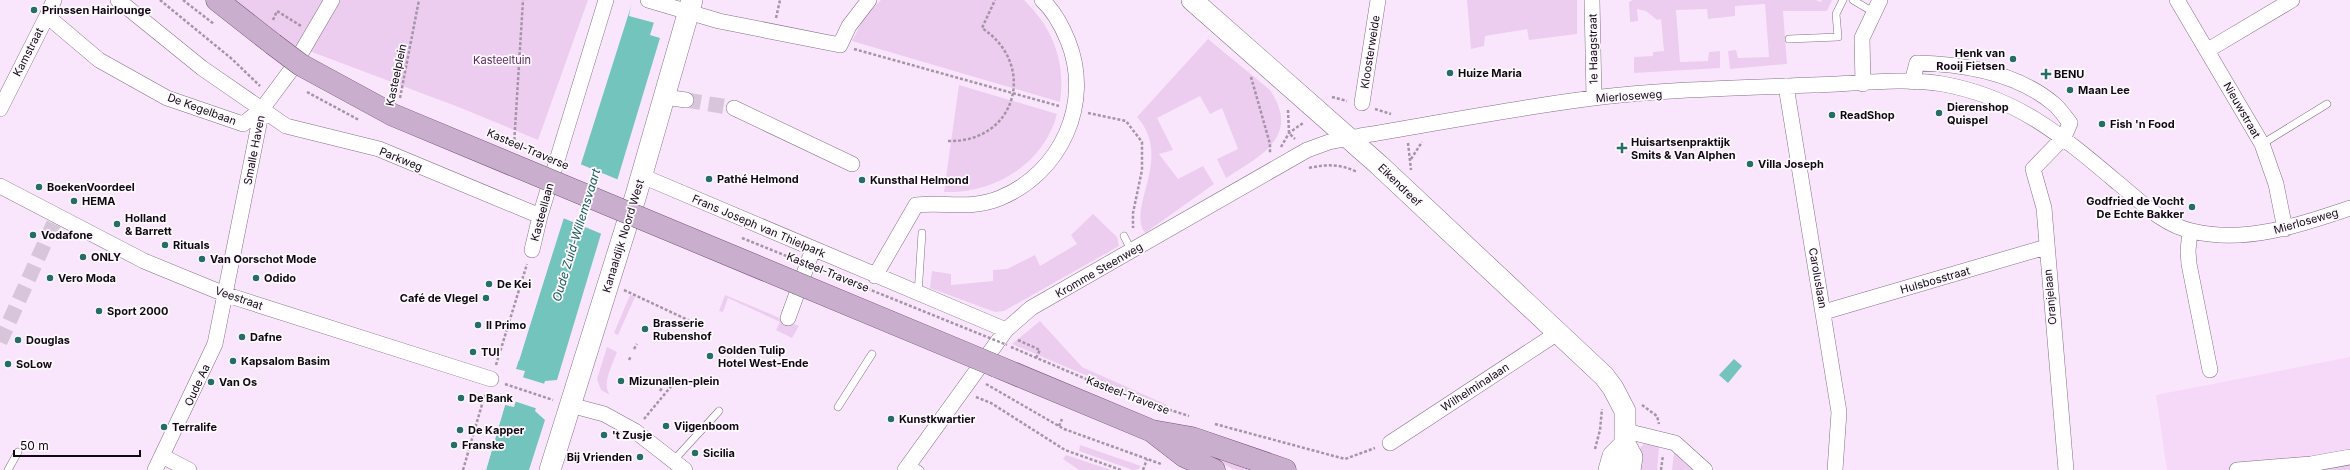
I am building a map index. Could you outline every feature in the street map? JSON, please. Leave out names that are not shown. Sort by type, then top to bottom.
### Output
[{"type":"main road","name":"Kasteel-Traverse","points":[[217,0],[301,64],[393,115],[989,374],[1152,431],[1192,438],[1285,470]]},
{"type":"main road","name":"Kasteel-Traverse","points":[[1152,431],[1184,456],[1214,470]]},
{"type":"street","points":[[47,16],[54,0]]},
{"type":"street","points":[[118,0],[202,68],[262,109]]},
{"type":"street","name":"Smalle Haven","points":[[227,295],[262,109],[291,70],[332,0]]},
{"type":"street","name":"Kasteellaan","points":[[532,250],[540,216],[606,0]]},
{"type":"street","points":[[654,2],[690,6],[719,21],[840,45],[849,26],[869,0]]},
{"type":"street","points":[[875,276],[916,205],[974,206],[998,199],[1018,190],[1041,172],[1058,151],[1068,131],[1075,110],[1077,76],[1071,48],[1058,20],[1042,0]]},
{"type":"street","name":"Eikendreef","points":[[1192,0],[1348,138],[1559,332],[1613,388],[1625,411],[1626,437],[1632,457],[1630,470]]},
{"type":"street","name":"Kloosterweide","points":[[1362,103],[1378,0]]},
{"type":"street","name":"1e Haagstraat","points":[[1592,0],[1594,98]]},
{"type":"street","name":"Nieuwstraat","points":[[2177,0],[2208,50],[2262,144],[2276,184],[2285,229]]},
{"type":"street","points":[[2208,50],[2292,0]]},
{"type":"street","name":"Kanaaldijk Noord West","points":[[550,470],[642,176],[690,6]]},
{"type":"street","points":[[1863,84],[1862,38],[1877,6]]},
{"type":"street","name":"Kamstraat","points":[[0,109],[47,16]]},
{"type":"street","name":"De Kegelbaan","points":[[47,16],[99,60],[167,98],[243,124],[262,109]]},
{"type":"street","points":[[1912,82],[1917,63],[1942,63],[1995,73],[2022,84],[2054,104],[2070,123],[2064,137]]},
{"type":"street","name":"Mierloseweg","points":[[1348,138],[1594,98],[1786,86],[1912,82],[1941,84],[1978,92],[2012,105],[2064,137],[2164,220],[2190,231],[2219,235],[2251,234],[2285,229],[2350,208]]},
{"type":"street","name":"Caroluslaan","points":[[1786,86],[1824,312],[1839,412],[1835,470]]},
{"type":"street","points":[[664,96],[686,100]]},
{"type":"street","points":[[734,108],[852,164]]},
{"type":"street","name":"Parkweg","points":[[262,109],[286,126],[379,149],[540,216]]},
{"type":"street","name":"Oranjelaan","points":[[2064,137],[2034,169],[2044,208],[2046,247],[2066,470]]},
{"type":"street","name":"Kromme Steenweg","points":[[912,468],[963,390],[1031,308],[1307,150],[1323,144],[1348,138]]},
{"type":"street","name":"Frans Joseph van Thielpark","points":[[642,176],[1008,334]]},
{"type":"street","name":"Veestraat","points":[[0,186],[144,261],[227,295],[491,379]]},
{"type":"street","points":[[2190,231],[2188,251],[2189,264],[2210,370]]},
{"type":"street","name":"Hulsbosstraat","points":[[1824,312],[2046,247]]},
{"type":"street","points":[[788,318],[813,249]]},
{"type":"street","name":"Oude Aa","points":[[155,470],[215,344],[227,295]]},
{"type":"street","name":"Wilhelminalaan","points":[[1390,443],[1559,332]]},
{"type":"street","points":[[570,405],[604,414],[635,431],[685,470]]},
{"type":"street","points":[[1609,470],[1613,456],[1626,437],[1675,443],[1705,470]]},
{"type":"street","points":[[162,456],[189,470]]},
{"type":"street","points":[[2237,470],[2311,464],[2350,457]]},
{"type":"lane","points":[[1789,39],[1838,36],[1836,14],[1843,0]]},
{"type":"lane","points":[[1852,0],[1877,6]]},
{"type":"lane","points":[[2262,144],[2327,104]]},
{"type":"lane","points":[[918,294],[922,232]]},
{"type":"lane","points":[[1124,236],[1136,248]]},
{"type":"lane","points":[[838,406],[872,354]]},
{"type":"lane","points":[[674,460],[719,411]]},
{"type":"lane","points":[[8,470],[18,452]]},
{"type":"path","points":[[160,0],[232,59],[272,96]]},
{"type":"path","name":"Kasteelplein","points":[[399,102],[419,0]]},
{"type":"path","points":[[514,149],[523,0]]},
{"type":"path","points":[[948,141],[970,139],[989,130],[1005,113],[1013,93],[1013,71],[1011,60],[994,37],[982,28],[995,0]]},
{"type":"path","points":[[272,20],[278,11],[303,27]]},
{"type":"path","points":[[840,45],[1075,110],[1126,121],[1142,142],[1142,170],[1133,213],[1133,235],[1136,248]]},
{"type":"path","points":[[1248,51],[1251,77],[1270,144],[1270,158]]},
{"type":"path","points":[[397,93],[404,97]]},
{"type":"path","name":"Kasteel-Traverse","points":[[512,143],[520,146]]},
{"type":"path","points":[[1323,165],[1352,170]]},
{"type":"path","name":"Kasteel-Traverse","points":[[738,236],[1007,345],[1121,394],[1191,417]]},
{"type":"path","name":"Kasteellaan","points":[[463,470],[532,250]]},
{"type":"path","points":[[623,289],[705,328]]},
{"type":"path","points":[[1008,334],[1040,350],[1036,358]]},
{"type":"path","points":[[634,349],[637,344]]},
{"type":"path","points":[[629,360],[631,356]]},
{"type":"path","points":[[989,374],[1059,426],[1167,466]]},
{"type":"path","points":[[640,376],[644,379]]},
{"type":"path","points":[[635,431],[661,394],[672,384]]},
{"type":"path","points":[[661,394],[662,388]]},
{"type":"path","points":[[519,390],[541,396]]},
{"type":"path","points":[[963,390],[991,403],[1065,450],[1121,470]]},
{"type":"path","points":[[1594,450],[1600,430],[1602,407]]},
{"type":"path","points":[[1059,426],[1062,419]]},
{"type":"path","points":[[1214,424],[1344,459],[1390,443]]},
{"type":"path","points":[[1143,470],[1148,459]]},
{"type":"shaded area","points":[[2350,357],[2350,470],[2167,470],[2156,395]]},
{"type":"green space","name":"Kasteeltuin","points":[[233,0],[588,0],[538,140],[461,108],[280,40]]},
{"type":"green space","points":[[881,0],[1024,0],[1043,22],[1055,46],[1061,73],[1060,102],[852,41],[864,18]]},
{"type":"green space","points":[[1467,0],[1577,0],[1577,34],[1529,40],[1527,29],[1485,36],[1484,46],[1471,49]]},
{"type":"green space","points":[[1633,0],[1816,0],[1821,2],[1822,0],[1832,0],[1827,11],[1783,11],[1787,64],[1730,69],[1728,51],[1736,50],[1738,58],[1769,57],[1765,4],[1735,6],[1735,16],[1708,19],[1707,9],[1676,10],[1680,62],[1708,61],[1709,52],[1720,51],[1720,68],[1634,73],[1634,57],[1653,56],[1653,52],[1664,51],[1661,19],[1657,20],[1646,11],[1637,9],[1638,21],[1630,22],[1629,2]]},
{"type":"green space","points":[[1208,39],[1270,90],[1278,106],[1281,120],[1279,132],[1273,143],[1263,152],[1226,178],[1217,159],[1238,149],[1222,108],[1210,114],[1200,96],[1157,118],[1173,150],[1159,154],[1178,179],[1203,166],[1214,184],[1145,233],[1141,222],[1141,210],[1151,165],[1151,149],[1147,133],[1137,117]]},
{"type":"green space","points":[[959,85],[1057,114],[1050,132],[1041,148],[1029,161],[1014,172],[981,188],[944,192]]},
{"type":"green space","points":[[1093,214],[1117,237],[1119,246],[1004,311],[995,312],[930,288],[932,271],[951,274],[951,285],[993,281],[993,270],[1007,269],[1035,255],[1040,266],[1077,244],[1071,235]]},
{"type":"green space","points":[[630,295],[635,297],[618,335],[614,333]]},
{"type":"green space","points":[[725,295],[799,326],[792,338],[776,330],[780,322],[728,298],[723,312],[719,311]]},
{"type":"green space","points":[[1040,321],[1082,367],[1165,404],[1175,413],[1012,344]]},
{"type":"green space","points":[[607,347],[617,352],[607,380],[610,395],[601,390],[597,379]]},
{"type":"green space","points":[[1644,444],[1659,447],[1657,470],[1637,470],[1640,448]]},
{"type":"green space","points":[[1080,445],[1141,466],[1139,469],[1133,470],[1079,451]]},
{"type":"green space","points":[[1181,445],[1260,470],[1236,470]]},
{"type":"green space","points":[[1674,453],[1677,453],[1695,470],[1672,470]]},
{"type":"green space","points":[[1066,455],[1111,470],[1079,470],[1063,459]]},
{"type":"green space","points":[[2350,466],[2350,470],[2321,470]]},
{"type":"water","name":"Oude Zuid-Willemsvaart","points":[[633,0],[661,0],[650,35],[660,38],[557,380],[545,381],[535,411],[545,420],[529,470],[486,470],[505,405],[514,407],[525,371],[516,369]]},
{"type":"water","points":[[1734,359],[1742,366],[1728,383],[1719,375]]},
{"type":"pier","points":[[632,0],[662,0],[655,23],[629,16]]},
{"type":"pier","points":[[622,26],[624,26],[580,164],[619,180],[602,234],[563,218],[519,361],[516,361]]},
{"type":"pier","points":[[522,377],[545,384],[538,409],[514,401]]},
{"type":"pier","points":[[503,405],[505,405],[486,470],[484,470]]},
{"type":"tunnel","points":[[686,100],[734,108]]},
{"type":"tunnel","points":[[0,342],[57,216]]},
{"type":"place","name":"Prinssen Hairlounge","points":[[34,10]]},
{"type":"place","name":"Henk van Rooij Fietsen","points":[[2013,59]]},
{"type":"place","name":"Huize Maria","points":[[1450,73]]},
{"type":"place","name":"BENU","points":[[2046,74]]},
{"type":"place","name":"Maan Lee","points":[[2070,90]]},
{"type":"place","name":"Dierenshop Quispel","points":[[1939,113]]},
{"type":"place","name":"ReadShop","points":[[1832,115]]},
{"type":"place","name":"Fish 'n Food","points":[[2102,124]]},
{"type":"place","name":"Huisartsenpraktijk Smits & Van Alphen","points":[[1622,148]]},
{"type":"place","name":"Villa Joseph","points":[[1750,164]]},
{"type":"place","name":"Pathé Helmond","points":[[709,179]]},
{"type":"place","name":"Kunsthal Helmond","points":[[862,180]]},
{"type":"place","name":"BoekenVoordeel","points":[[39,187]]},
{"type":"place","name":"HEMA","points":[[74,201]]},
{"type":"place","name":"Godfried de Vocht De Echte Bakker","points":[[2192,207]]},
{"type":"place","name":"Holland & Barrett","points":[[117,224]]},
{"type":"place","name":"Vodafone","points":[[33,235]]},
{"type":"place","name":"Rituals","points":[[165,245]]},
{"type":"place","name":"ONLY","points":[[83,257]]},
{"type":"place","name":"Van Oorschot Mode","points":[[202,259]]},
{"type":"place","name":"Vero Moda","points":[[50,278]]},
{"type":"place","name":"Odido","points":[[256,278]]},
{"type":"place","name":"De Kei","points":[[489,284]]},
{"type":"place","name":"Café de Vlegel","points":[[486,298]]},
{"type":"place","name":"Sport 2000","points":[[99,311]]},
{"type":"place","name":"Il Primo","points":[[478,325]]},
{"type":"place","name":"Brasserie Rubenshof","points":[[645,329]]},
{"type":"place","name":"Dafne","points":[[242,337]]},
{"type":"place","name":"Douglas","points":[[18,340]]},
{"type":"place","name":"TUI","points":[[473,352]]},
{"type":"place","name":"Golden Tulip Hotel West-Ende","points":[[710,356]]},
{"type":"place","name":"Kapsalom Basim","points":[[233,361]]},
{"type":"place","name":"SoLow","points":[[8,364]]},
{"type":"place","name":"Mizunallen-plein","points":[[621,381]]},
{"type":"place","name":"Van Os","points":[[211,382]]},
{"type":"place","name":"De Bank","points":[[461,398]]},
{"type":"place","name":"Kunstkwartier","points":[[891,419]]},
{"type":"place","name":"Vijgenboom","points":[[666,426]]},
{"type":"place","name":"Terralife","points":[[164,427]]},
{"type":"place","name":"De Kapper","points":[[460,430]]},
{"type":"place","name":"'t Zusje","points":[[604,435]]},
{"type":"place","name":"Franske","points":[[454,445]]},
{"type":"place","name":"Sicilia","points":[[695,453]]},
{"type":"place","name":"Bij Vrienden","points":[[640,457]]}]
